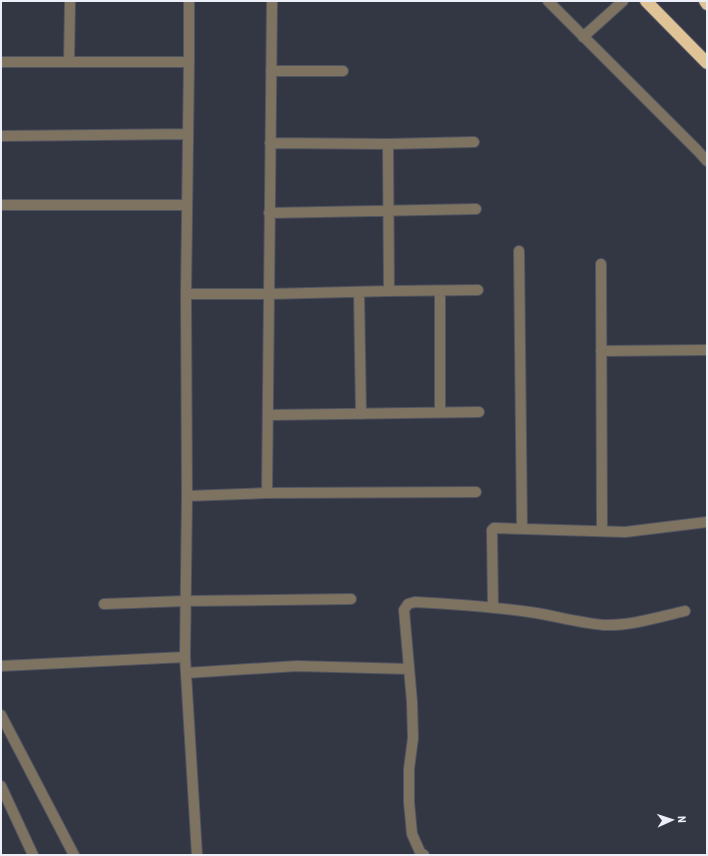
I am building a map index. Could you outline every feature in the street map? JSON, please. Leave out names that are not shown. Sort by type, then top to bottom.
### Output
[{"type":"highway","points":[[646,1],[707,63]]},
{"type":"street","points":[[70,1],[70,62]]},
{"type":"street","points":[[189,1],[186,294],[187,496],[185,657],[197,855]]},
{"type":"street","points":[[267,493],[272,1]]},
{"type":"street","points":[[548,1],[707,161]]},
{"type":"street","points":[[583,37],[623,1]]},
{"type":"street","points":[[1,62],[189,62]]},
{"type":"street","points":[[271,71],[343,71]]},
{"type":"street","points":[[1,136],[188,134]]},
{"type":"street","points":[[270,143],[388,144],[474,142]]},
{"type":"street","points":[[388,144],[389,291]]},
{"type":"street","points":[[1,205],[187,205]]},
{"type":"street","points":[[270,213],[476,209]]},
{"type":"street","points":[[519,251],[522,529]]},
{"type":"street","points":[[601,264],[602,531]]},
{"type":"street","points":[[440,290],[440,412]]},
{"type":"street","points":[[186,294],[478,290]]},
{"type":"street","points":[[359,292],[361,414]]},
{"type":"street","points":[[601,351],[707,350]]},
{"type":"street","points":[[268,415],[479,412]]},
{"type":"street","points":[[187,496],[267,493],[476,492]]},
{"type":"street","points":[[493,607],[492,530],[494,528],[625,532],[707,522]]},
{"type":"street","points":[[104,604],[185,601],[352,599]]},
{"type":"street","points":[[424,855],[420,852],[412,834],[409,802],[409,769],[413,738],[412,702],[404,610],[408,604],[415,602],[493,607],[537,613],[578,622],[605,625],[626,624],[685,612]]},
{"type":"street","points":[[1,666],[185,657]]},
{"type":"street","points":[[186,673],[297,666],[409,669]]},
{"type":"street","points":[[1,715],[74,855]]},
{"type":"street","points":[[1,786],[33,855]]}]
